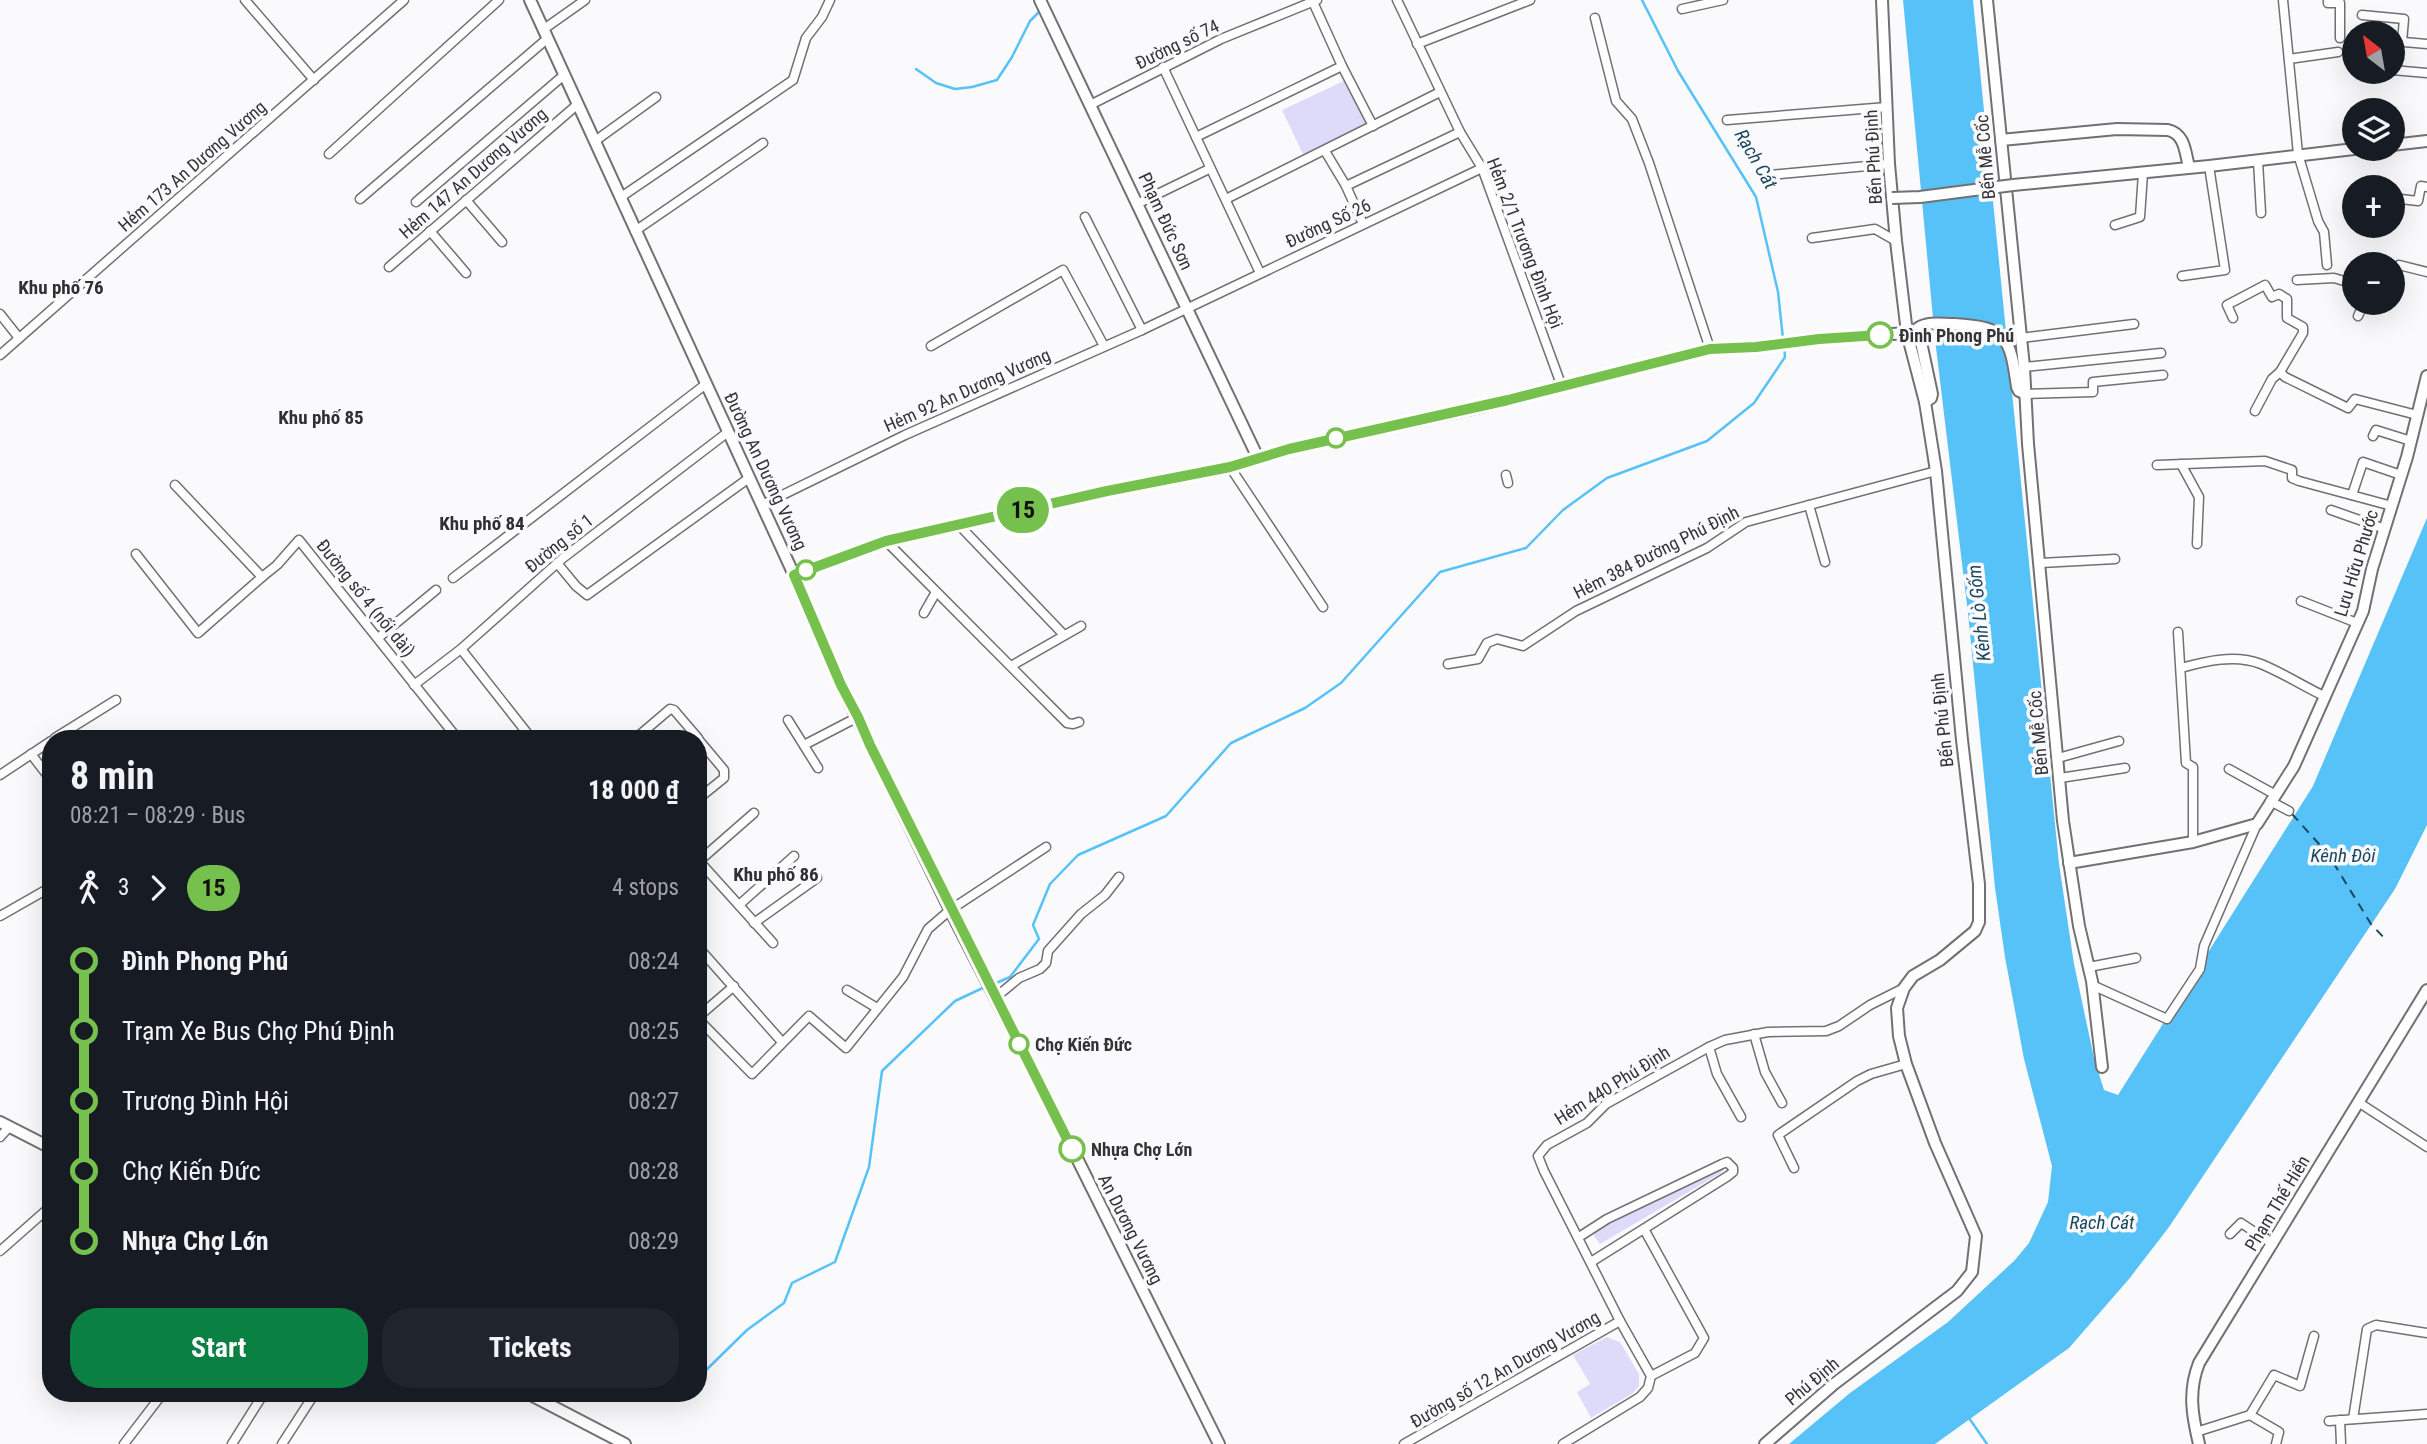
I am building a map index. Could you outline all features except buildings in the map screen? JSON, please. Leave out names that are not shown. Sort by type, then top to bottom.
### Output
[{"type":"street","points":[[245,0],[314,80]]},
{"type":"street","name":"Hẻm 173 An Dương Vương","points":[[0,355],[404,0]]},
{"type":"street","points":[[329,154],[499,0]]},
{"type":"street","name":"Đường An Dương Vương","points":[[530,0],[750,478],[841,685],[994,995]]},
{"type":"street","points":[[360,199],[585,0]]},
{"type":"street","points":[[621,197],[793,80],[806,38],[822,17],[830,0]]},
{"type":"street","name":"Phạm Đức Sơn","points":[[1040,0],[1258,458]]},
{"type":"street","name":"Hẻm 2/1 Trương Đình Hội","points":[[1397,0],[1460,132],[1482,168],[1562,387]]},
{"type":"street","points":[[1417,44],[1530,0]]},
{"type":"street","points":[[1682,9],[1723,0]]},
{"type":"street","name":"Bến Phú Định","points":[[1882,0],[1889,164],[1896,241],[1907,333],[1925,402],[1936,471],[1979,884],[1979,922],[1975,931],[1940,960],[1913,976],[1904,988]]},
{"type":"street","name":"Bến Mễ Cốc","points":[[1987,0],[2021,338],[2017,387],[2026,394],[2028,444],[2068,863],[2092,985],[2102,1067]]},
{"type":"street","points":[[2283,0],[2298,154],[2318,221],[2324,232],[2327,265]]},
{"type":"street","points":[[2328,0],[2328,3],[2340,3],[2340,38]]},
{"type":"street","points":[[1315,1],[1342,66],[1373,126]]},
{"type":"street","name":"Đường số 74","points":[[1090,105],[1221,39],[1315,1]]},
{"type":"street","points":[[2362,15],[2404,21]]},
{"type":"street","points":[[1595,18],[1616,101],[1632,119],[1649,163],[1710,349]]},
{"type":"street","points":[[2405,42],[2427,44]]},
{"type":"street","points":[[2288,59],[2339,52]]},
{"type":"street","points":[[1196,137],[1342,66]]},
{"type":"street","points":[[1163,67],[1209,169],[1261,273]]},
{"type":"street","points":[[2405,71],[2427,73]]},
{"type":"street","points":[[416,202],[564,75]]},
{"type":"street","points":[[1226,199],[1440,92]]},
{"type":"street","points":[[595,141],[656,97]]},
{"type":"street","name":"Hẻm 147 An Dương Vương","points":[[389,267],[578,104]]},
{"type":"street","points":[[1727,120],[1887,107]]},
{"type":"street","points":[[2001,140],[2117,129],[2168,130],[2175,132],[2182,139],[2189,167]]},
{"type":"street","points":[[1346,186],[1460,132]]},
{"type":"street","points":[[2405,144],[2427,141]]},
{"type":"street","points":[[635,231],[764,143]]},
{"type":"street","points":[[1892,198],[2342,150]]},
{"type":"street","points":[[1325,151],[1346,186],[1363,224]]},
{"type":"street","points":[[2258,161],[2261,213]]},
{"type":"street","points":[[1770,176],[1889,164]]},
{"type":"street","points":[[2182,276],[2225,270],[2209,166]]},
{"type":"street","name":"Đường Số 26","points":[[1188,308],[1482,168]]},
{"type":"street","points":[[1137,204],[1209,169]]},
{"type":"street","points":[[2115,225],[2140,217],[2143,173]]},
{"type":"street","points":[[2405,200],[2418,201],[2421,186],[2427,187]]},
{"type":"street","points":[[466,200],[502,242]]},
{"type":"street","points":[[1085,217],[1142,330]]},
{"type":"street","points":[[1812,238],[1875,229],[1896,241]]},
{"type":"street","points":[[430,231],[466,274]]},
{"type":"street","points":[[2405,266],[2427,272]]},
{"type":"street","points":[[931,346],[1063,270],[1104,346]]},
{"type":"street","points":[[2297,280],[2334,278],[2342,280]]},
{"type":"street","points":[[2233,318],[2227,305],[2264,285],[2272,297],[2279,294],[2287,299],[2287,318],[2303,327],[2303,333],[2280,372],[2272,379],[2255,411]]},
{"type":"street","name":"Hẻm 92 An Dương Vương","points":[[762,505],[905,435],[1188,308]]},
{"type":"street","points":[[0,314],[19,338]]},
{"type":"street","points":[[1925,402],[1932,394],[1917,332],[1918,328],[1925,324],[1985,326],[2003,337],[2019,369],[2161,353]]},
{"type":"street","points":[[2021,338],[2134,324]]},
{"type":"street","points":[[794,575],[886,541],[1230,467],[1710,349],[1907,333]]},
{"type":"street","points":[[2280,372],[2348,408],[2354,399],[2417,415]]},
{"type":"street","points":[[2026,394],[2093,392],[2093,382],[2163,375]]},
{"type":"street","name":"Lưu Hữu Phước","points":[[2092,985],[2166,1019],[2200,969],[2204,946],[2256,824],[2294,766],[2363,611],[2427,376]]},
{"type":"street","points":[[453,578],[706,384]]},
{"type":"street","points":[[2373,436],[2376,430],[2411,441]]},
{"type":"street","name":"Đường số 1","points":[[414,685],[461,649],[557,563],[728,432]]},
{"type":"street","points":[[2157,465],[2265,461],[2292,470],[2292,478],[2299,481],[2392,506]]},
{"type":"street","points":[[2352,495],[2363,462],[2401,475]]},
{"type":"street","points":[[2181,464],[2199,498],[2197,544]]},
{"type":"street","points":[[1230,467],[1323,607]]},
{"type":"street","name":"Hẻm 384 Đường Phú Định","points":[[1448,664],[1478,659],[1487,643],[1497,639],[1523,646],[1576,611],[1707,548],[1746,522],[1936,471]]},
{"type":"street","points":[[557,563],[587,595],[750,478]]},
{"type":"street","points":[[136,554],[198,633],[262,577],[175,485]]},
{"type":"street","points":[[1809,505],[1825,562]]},
{"type":"street","points":[[2331,510],[2385,529]]},
{"type":"street","points":[[958,524],[1064,635]]},
{"type":"street","name":"Đường số 4 (nối dài)","points":[[262,577],[277,565],[299,540],[451,730]]},
{"type":"street","points":[[886,541],[1067,723],[1079,722]]},
{"type":"street","points":[[2041,563],[2115,559]]},
{"type":"street","points":[[378,638],[436,590]]},
{"type":"street","points":[[924,613],[936,592]]},
{"type":"street","points":[[2301,601],[2357,623]]},
{"type":"street","points":[[1011,666],[1081,626]]},
{"type":"street","points":[[2178,632],[2186,763],[2193,766],[2193,842]]},
{"type":"street","points":[[461,649],[525,730]]},
{"type":"street","points":[[2181,668],[2210,660],[2259,664],[2324,696]]},
{"type":"street","points":[[69,730],[116,700]]},
{"type":"street","points":[[645,730],[670,709],[674,710],[691,730]]},
{"type":"street","points":[[804,745],[858,717]]},
{"type":"street","points":[[788,720],[818,768]]},
{"type":"street","points":[[2058,758],[2119,741]]},
{"type":"street","points":[[0,775],[42,747]]},
{"type":"street","points":[[707,750],[724,770],[724,778],[707,792]]},
{"type":"street","points":[[31,754],[42,768]]},
{"type":"street","points":[[2060,778],[2125,768]]},
{"type":"street","points":[[2230,769],[2289,811]]},
{"type":"street","points":[[707,855],[754,813]]},
{"type":"street","points":[[2068,863],[2193,842],[2256,824]]},
{"type":"street","points":[[707,1027],[752,1074],[809,1016],[846,1048],[904,978],[928,929],[950,910],[1046,847]]},
{"type":"street","points":[[739,905],[794,856]]},
{"type":"street","points":[[707,871],[773,943]]},
{"type":"street","points":[[994,995],[1019,978],[1040,970],[1046,963],[1048,951],[1082,914],[1105,895],[1119,877]]},
{"type":"street","points":[[754,923],[817,878]]},
{"type":"street","points":[[0,916],[42,892]]},
{"type":"street","points":[[707,957],[782,1042]]},
{"type":"street","points":[[2088,967],[2136,958]]},
{"type":"street","points":[[707,1010],[734,986]]},
{"type":"street","points":[[1794,1168],[1778,1135],[1871,1074],[1906,1064],[1899,1036],[1897,1008],[1904,988]]},
{"type":"street","name":"Hẻm 440 Phú Định","points":[[1578,1237],[1538,1156],[1546,1144],[1587,1123],[1606,1104],[1709,1046],[1754,1034],[1826,1031],[1904,988]]},
{"type":"street","points":[[847,989],[877,1008]]},
{"type":"street","name":"An Dương Vương","points":[[994,995],[1219,1444]]},
{"type":"street","name":"Phạm Thế Hiển","points":[[2199,1444],[2191,1391],[2199,1363],[2425,996]]},
{"type":"street","points":[[1754,1034],[1765,1072],[1782,1104]]},
{"type":"street","points":[[1709,1046],[1717,1074],[1741,1117]]},
{"type":"street","name":"Phú Định","points":[[1765,1444],[1834,1384],[1957,1292],[1972,1272],[1976,1236],[1935,1143],[1906,1064]]},
{"type":"street","points":[[2358,1102],[2427,1147]]},
{"type":"street","points":[[0,1137],[5,1124],[42,1143]]},
{"type":"street","points":[[1563,1444],[1574,1440],[1640,1397],[1648,1388],[1651,1376],[1620,1321],[1578,1237],[1608,1219],[1722,1164],[1731,1164],[1733,1172],[1728,1176],[1591,1262]]},
{"type":"street","points":[[0,1251],[42,1214]]},
{"type":"street","points":[[2230,1234],[2241,1223],[2273,1244]]},
{"type":"street","points":[[1644,1229],[1704,1338],[1695,1353],[1651,1376]]},
{"type":"street","name":"Đường số 12 An Dương Vương","points":[[1404,1444],[1620,1321]]},
{"type":"street","points":[[2353,1419],[2367,1329],[2376,1325],[2427,1333]]},
{"type":"street","points":[[2196,1432],[2250,1415],[2274,1374],[2300,1386],[2314,1336]]},
{"type":"street","points":[[124,1444],[156,1402]]},
{"type":"street","points":[[232,1444],[258,1402]]},
{"type":"street","points":[[282,1444],[309,1402]]},
{"type":"street","points":[[544,1402],[621,1443]]},
{"type":"street","points":[[2250,1415],[2279,1432],[2276,1444]]},
{"type":"street","points":[[2329,1421],[2427,1415]]},
{"type":"street","points":[[2340,1420],[2341,1444]]},
{"type":"shaded area","points":[[1346,80],[1367,126],[1304,156],[1282,110]]},
{"type":"shaded area","points":[[1725,1168],[1721,1173],[1600,1244],[1594,1236],[1596,1230]]},
{"type":"shaded area","points":[[1607,1337],[1620,1342],[1639,1374],[1639,1386],[1633,1393],[1591,1418],[1577,1392],[1590,1384],[1573,1355]]},
{"type":"water","points":[[1903,0],[1973,0],[2059,864],[2074,964],[2094,1058],[2104,1090],[2118,1095],[2313,786],[2427,518],[2427,825],[2395,889],[2169,1227],[2129,1279],[2069,1348],[1935,1444],[1789,1444],[1850,1393],[1948,1322],[2014,1261],[2029,1243],[2048,1202],[2052,1166],[2024,1059],[1995,888],[1968,613],[1935,339]]},
{"type":"waterway","name":"Rạch Cát","points":[[1642,0],[1678,71],[1756,197],[1778,292],[1783,339]]},
{"type":"waterway","points":[[916,69],[936,83],[955,89],[997,80],[1030,21],[1040,11]]},
{"type":"waterway","points":[[994,984],[1010,977],[1039,939],[1033,925],[1050,884],[1078,855],[1166,816],[1231,743],[1305,708],[1341,683],[1440,572],[1526,548],[1563,510],[1607,478],[1707,441],[1754,403],[1785,357],[1784,345]]},
{"type":"waterway","points":[[707,1369],[747,1330],[784,1303],[792,1283],[835,1262],[869,1167],[882,1071],[955,1001],[987,986]]},
{"type":"waterway","points":[[1969,1418],[1987,1444]]},
{"type":"ferry route","points":[[2292,814],[2328,854],[2371,924],[2386,940]]},
{"type":"bus line","name":"15","points":[[1072,1149],[982,974],[870,745],[794,575],[886,541],[1107,491],[1230,467],[1289,449],[1466,410],[1710,349],[1880,335]]},
{"type":"place","name":"Đình Phong Phú","points":[[1880,335]]},
{"type":"place","name":"Chợ Kiến Đức","points":[[1019,1044]]},
{"type":"place","name":"Nhựa Chợ Lớn","points":[[1072,1149]]},
{"type":"district","name":"Khu phố 76","points":[[61,287]]},
{"type":"district","name":"Khu phố 85","points":[[321,417]]},
{"type":"district","name":"Khu phố 84","points":[[482,523]]},
{"type":"district","name":"Khu phố 86","points":[[776,874]]},
{"type":"water label","name":"Kênh Lò Gốm","points":[[1979,613]]},
{"type":"water label","name":"Kênh Đôi","points":[[2343,855]]}]
